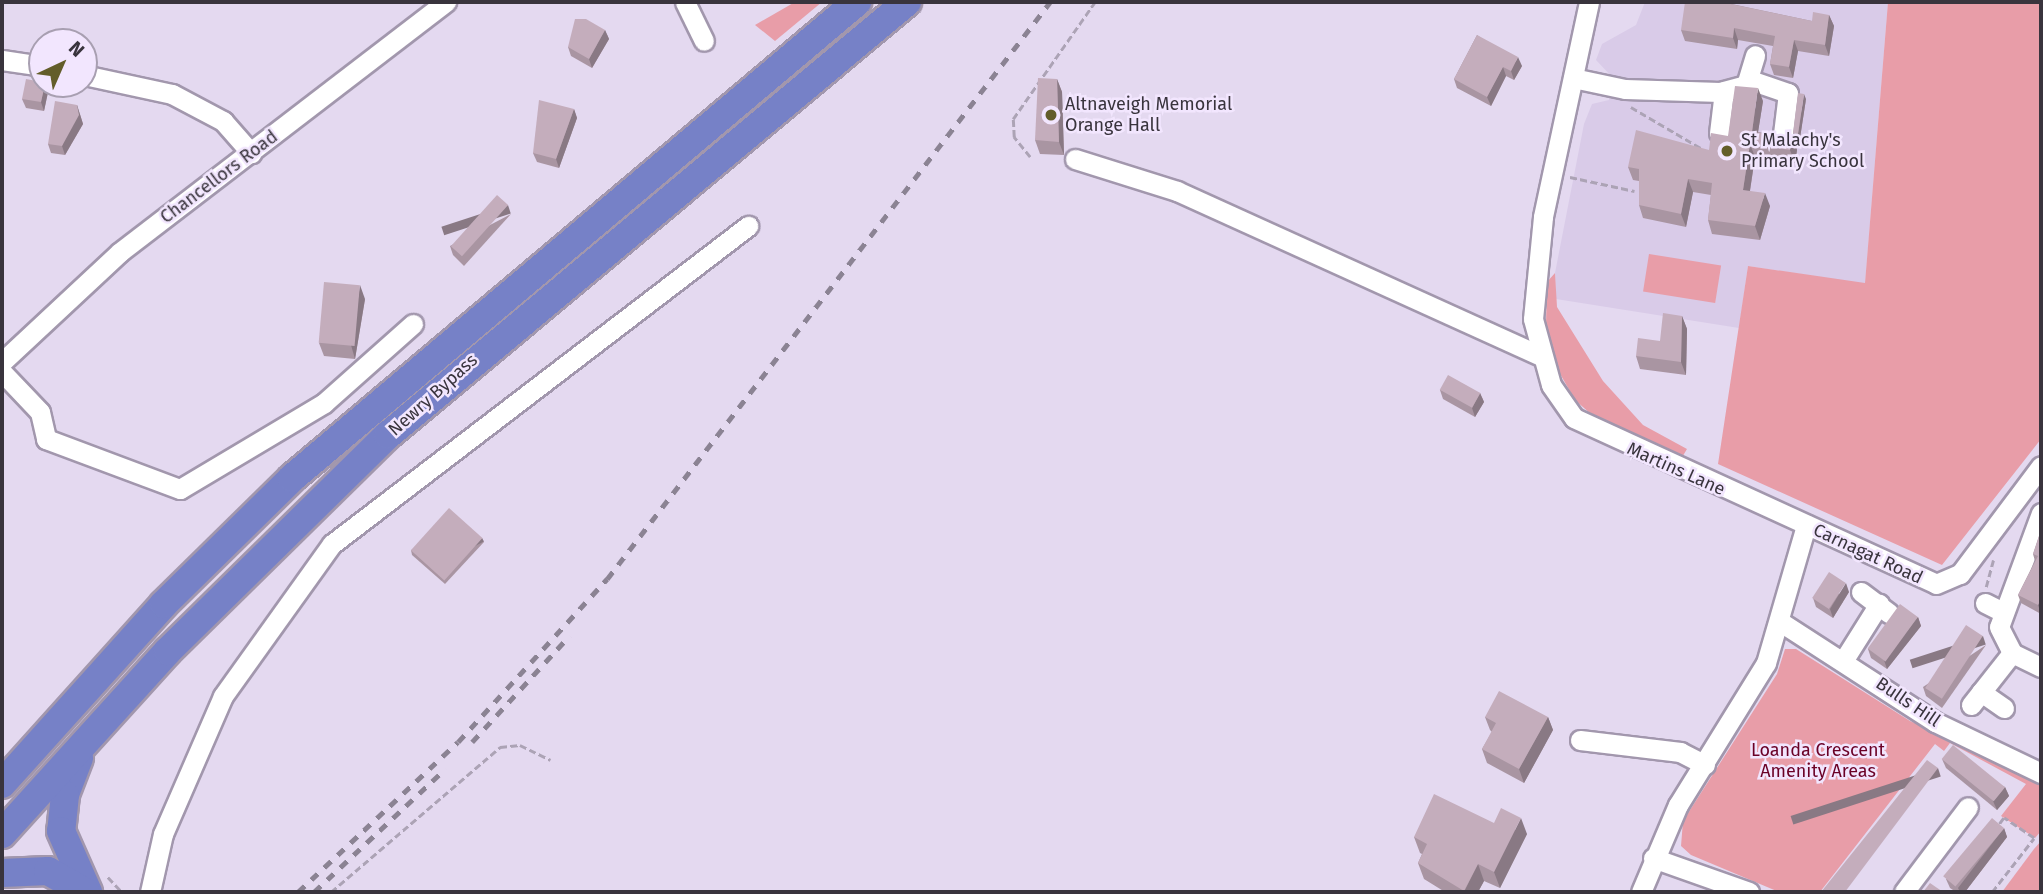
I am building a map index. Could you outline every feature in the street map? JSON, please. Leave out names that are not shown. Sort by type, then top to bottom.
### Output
[{"type":"highway","name":"Newry Bypass","points":[[2,784],[164,604],[292,478],[857,2]]},
{"type":"highway","name":"Newry Bypass","points":[[2,834],[89,736],[388,435],[907,2]]},
{"type":"highway","points":[[89,736],[61,813],[66,851],[94,887]]},
{"type":"highway","points":[[2,873],[48,871],[94,887]]},
{"type":"street","name":"Chancellors Road","points":[[2,362],[120,253],[446,2]]},
{"type":"street","points":[[685,2],[704,41]]},
{"type":"street","name":"Martins Lane","points":[[1589,2],[1538,248],[1533,319],[1539,355],[1559,399],[1595,432],[1806,526]]},
{"type":"street","points":[[1750,80],[1755,55]]},
{"type":"street","points":[[2,60],[28,64]]},
{"type":"street","points":[[98,78],[172,94],[223,121],[251,153]]},
{"type":"street","points":[[1573,78],[1625,89],[1724,91],[1750,80],[1788,93],[1783,134]]},
{"type":"street","points":[[1719,133],[1724,91]]},
{"type":"street","points":[[1074,159],[1177,191],[1539,355]]},
{"type":"street","points":[[150,892],[163,834],[223,696],[332,544],[748,226]]},
{"type":"street","points":[[2,372],[40,412],[46,439],[180,489],[324,403],[413,324]]},
{"type":"street","name":"Carnagat Road","points":[[1806,526],[1936,584],[1960,573],[2041,466]]},
{"type":"street","points":[[2041,513],[1999,627],[2012,653],[2041,667]]},
{"type":"street","points":[[1642,892],[1653,858],[1766,663],[1806,526]]},
{"type":"street","points":[[1845,659],[1884,608],[1861,592]]},
{"type":"street","points":[[1985,603],[2003,612]]},
{"type":"street","name":"Bulls Hill","points":[[1779,621],[1845,659],[1935,722],[2041,773]]},
{"type":"street","points":[[2004,708],[1976,698],[2012,653]]},
{"type":"street","points":[[1580,740],[1680,752],[1705,765]]},
{"type":"street","points":[[1905,892],[1968,807]]},
{"type":"street","points":[[1653,858],[1749,892]]},
{"type":"path","points":[[1030,158],[1014,137],[1013,119],[1096,2]]},
{"type":"path","points":[[1621,101],[1705,150]]},
{"type":"path","points":[[1567,176],[1635,191]]},
{"type":"path","points":[[1985,603],[1993,557],[1986,541]]},
{"type":"path","points":[[331,892],[500,747],[520,745],[551,760]]},
{"type":"path","points":[[1992,892],[2034,838],[2004,818],[1998,827],[1993,822]]},
{"type":"path","points":[[94,887],[122,892]]},
{"type":"shaded area","name":"St Malachy's Primary School","points":[[1645,2],[1888,2],[1865,284],[1748,266],[1739,328],[1556,299],[1555,273],[1584,124],[1592,104],[1609,100],[1613,78],[1596,60],[1602,44],[1636,25]]},
{"type":"green space","points":[[795,2],[822,2],[775,41],[755,25]]},
{"type":"green space","points":[[1888,2],[2041,3],[2041,439],[1942,565],[1718,464],[1748,266],[1865,283]]},
{"type":"green space","points":[[1649,254],[1721,265],[1715,303],[1643,292]]},
{"type":"green space","points":[[1555,273],[1557,307],[1603,381],[1643,425],[1687,449],[1681,459],[1601,423],[1575,400],[1559,372],[1546,324],[1547,282]]},
{"type":"green space","name":"Loanda Crescent Amenity Areas","points":[[1785,649],[1796,649],[1910,721],[2018,770],[2041,786],[2041,831],[2035,838],[2001,816],[2026,784],[1950,743],[1944,751],[1935,744],[1820,892],[1779,892],[1691,855],[1681,846],[1683,821],[1777,674]]},
{"type":"green space","points":[[2041,841],[2041,892],[2002,892],[2034,849]]},
{"type":"building","points":[[1685,2],[1721,2],[1812,21],[1813,12],[1829,15],[1825,45],[1794,40],[1789,67],[1770,64],[1775,36],[1734,28],[1733,38],[1681,30]]},
{"type":"building","points":[[575,19],[586,19],[605,30],[589,59],[568,47]]},
{"type":"building","points":[[1477,35],[1518,57],[1511,71],[1503,67],[1487,97],[1454,79]]},
{"type":"building","name":"Altnaveigh Memorial Orange Hall","points":[[1038,78],[1057,79],[1059,142],[1035,140]]},
{"type":"building","points":[[28,79],[28,98],[42,98],[41,102],[22,99]]},
{"type":"building","points":[[1735,86],[1758,88],[1752,132],[1792,137],[1790,150],[1750,144],[1743,190],[1765,193],[1755,226],[1708,220],[1712,183],[1688,179],[1681,214],[1639,205],[1639,169],[1628,167],[1636,130],[1709,150],[1711,133],[1728,136]]},
{"type":"building","points":[[1798,93],[1804,94],[1798,134],[1793,133]]},
{"type":"building","points":[[539,100],[574,109],[556,159],[533,153]]},
{"type":"building","points":[[55,101],[77,105],[79,115],[62,146],[48,144]]},
{"type":"building","points":[[497,195],[508,205],[462,256],[451,246]]},
{"type":"building","points":[[324,282],[360,285],[355,346],[319,343]]},
{"type":"building","points":[[1663,313],[1682,316],[1681,362],[1636,356],[1638,338],[1660,341]]},
{"type":"building","points":[[1448,375],[1480,393],[1472,408],[1440,390]]},
{"type":"building","points":[[449,508],[482,538],[444,580],[411,550]]},
{"type":"building","points":[[2041,530],[2041,599],[2038,605],[2018,595],[2038,556],[2033,554]]},
{"type":"building","points":[[1829,572],[1846,583],[1829,609],[1812,598]]},
{"type":"building","points":[[1900,604],[1918,617],[1885,661],[1868,648]]},
{"type":"building","points":[[1966,625],[1983,636],[1942,699],[1925,688]]},
{"type":"building","points":[[1499,691],[1548,717],[1519,769],[1482,749],[1496,723],[1485,717]]},
{"type":"building","points":[[1953,745],[2005,787],[1994,801],[1942,759]]},
{"type":"building","points":[[1927,760],[1938,768],[1845,892],[1821,892]]},
{"type":"building","points":[[1434,794],[1494,823],[1501,808],[1521,818],[1494,872],[1478,864],[1464,891],[1418,863],[1427,844],[1414,837]]},
{"type":"building","points":[[1992,818],[2004,828],[1955,887],[1943,876]]},
{"type":"building","points":[[1930,883],[1943,892],[1923,892]]},
{"type":"railway","points":[[298,892],[458,742],[607,579],[1050,2]]},
{"type":"railway","points":[[472,742],[569,636]]},
{"type":"railway","points":[[314,892],[445,769]]},
{"type":"place","name":"Altnaveigh Memorial Orange Hall","points":[[1051,115]]},
{"type":"place","name":"St Malachy's Primary School","points":[[1727,151]]}]
